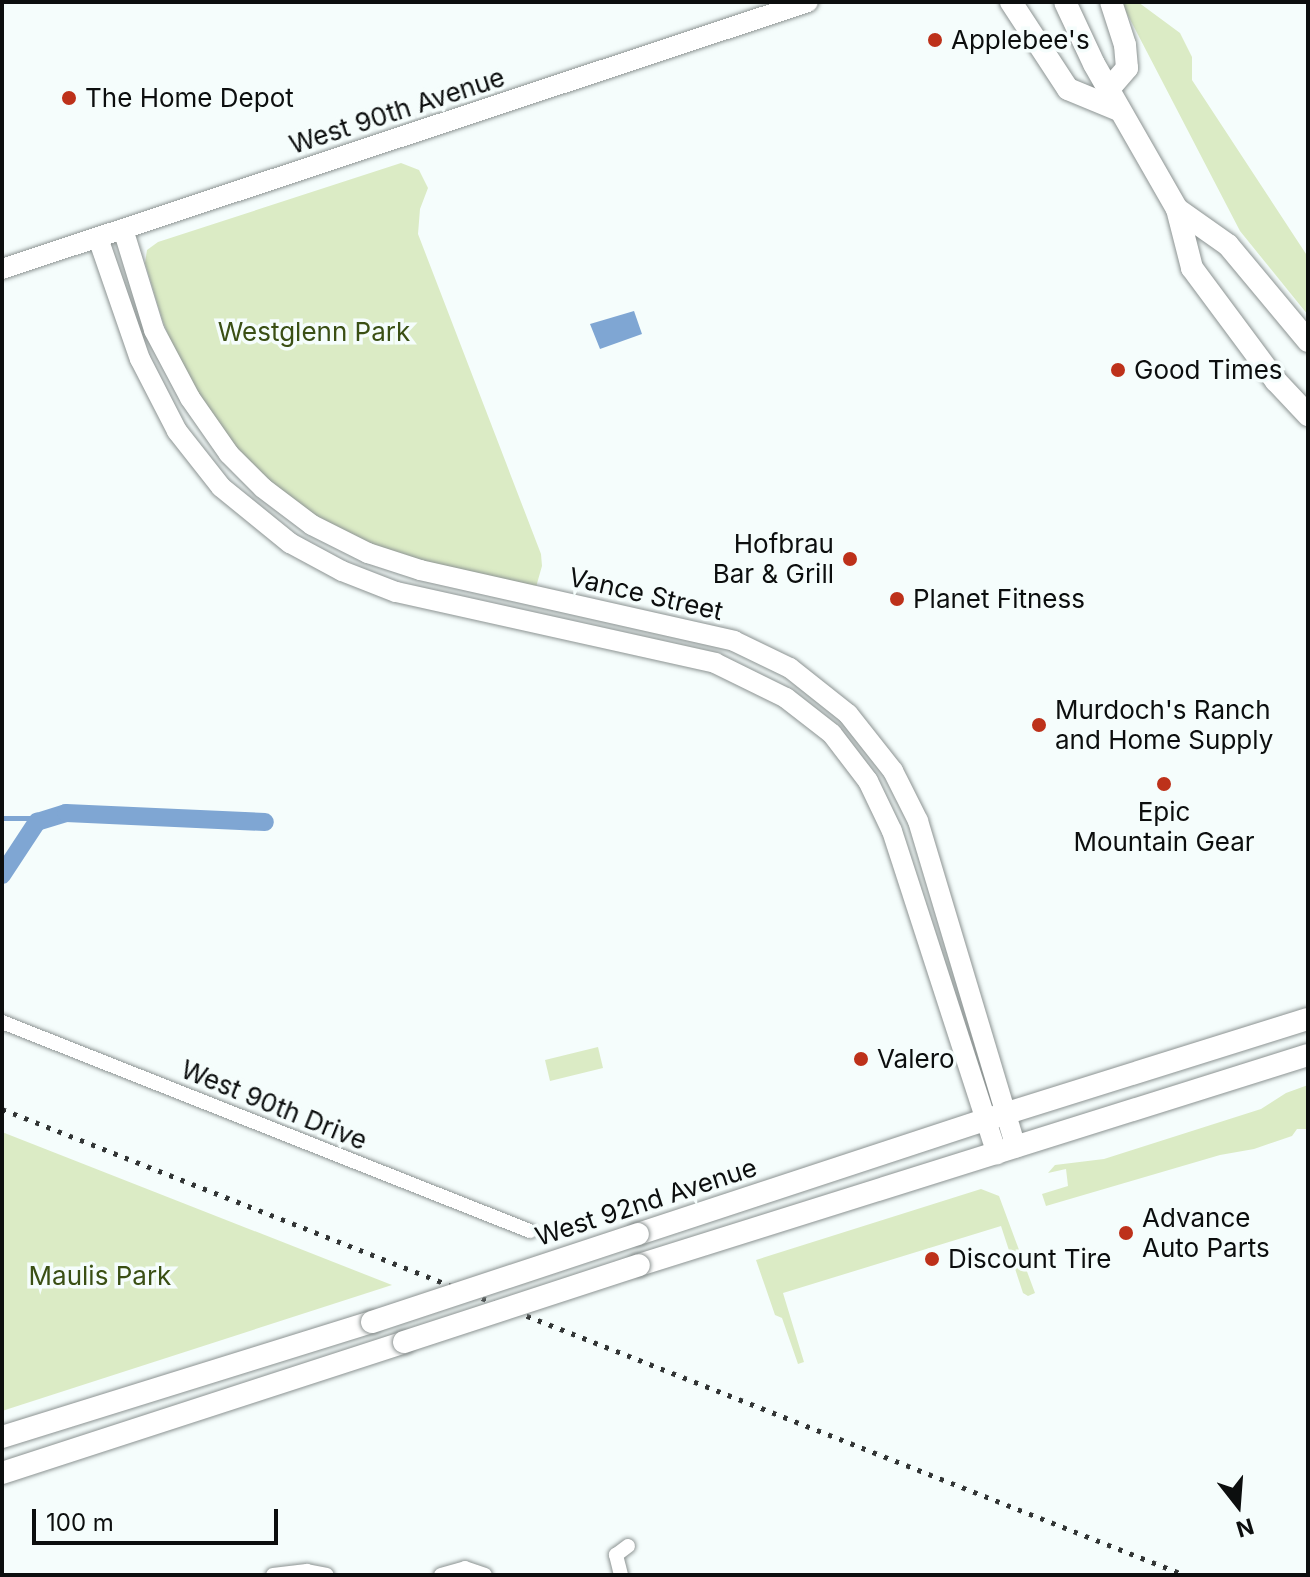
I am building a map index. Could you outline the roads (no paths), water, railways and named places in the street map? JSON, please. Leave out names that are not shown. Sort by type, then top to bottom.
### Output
[{"type":"main road","points":[[1011,2],[1068,89],[1119,110]]},
{"type":"main road","points":[[1065,2],[1108,90],[1177,209],[1192,268],[1276,381],[1308,415]]},
{"type":"main road","points":[[1108,90],[1127,68],[1125,45],[1111,2]]},
{"type":"main road","points":[[1177,209],[1228,245],[1308,341]]},
{"type":"main road","name":"West 92nd Avenue","points":[[2,1437],[372,1322],[995,1117],[1308,1019]]},
{"type":"main road","points":[[2,1473],[639,1265],[1308,1055]]},
{"type":"street","name":"West 90th Avenue","points":[[2,269],[808,2]]},
{"type":"street","name":"Vance Street","points":[[123,229],[154,330],[206,424],[229,454],[263,488],[312,525],[368,553],[420,570],[734,641],[790,668],[848,714],[893,771],[918,821],[995,1117]]},
{"type":"street","name":"Vance Street","points":[[98,238],[140,359],[177,431],[221,487],[290,543],[342,571],[396,592],[715,663],[786,698],[832,734],[868,781],[892,831],[1006,1151]]},
{"type":"street","name":"West 90th Drive","points":[[2,1022],[530,1231]]},
{"type":"street","points":[[621,1575],[616,1555],[628,1546]]},
{"type":"street","points":[[441,1575],[465,1568],[485,1575]]},
{"type":"street","points":[[273,1575],[307,1571],[327,1575]]},
{"type":"water","points":[[634,311],[642,334],[600,349],[590,324]]},
{"type":"waterway","points":[[2,875],[37,822],[66,813],[265,822]]},
{"type":"waterway","points":[[2,818],[33,818]]},
{"type":"railway","points":[[2,1109],[1185,1575]]},
{"type":"place","name":"Applebee's","points":[[935,40]]},
{"type":"place","name":"The Home Depot","points":[[69,98]]},
{"type":"place","name":"Good Times","points":[[1118,370]]},
{"type":"place","name":"Hofbrau Bar & Grill","points":[[850,559]]},
{"type":"place","name":"Planet Fitness","points":[[897,599]]},
{"type":"place","name":"Murdoch's Ranch and Home Supply","points":[[1039,725]]},
{"type":"place","name":"Epic Mountain Gear","points":[[1164,784]]},
{"type":"place","name":"Valero","points":[[861,1059]]},
{"type":"place","name":"Advance Auto Parts","points":[[1126,1233]]},
{"type":"place","name":"Discount Tire","points":[[932,1259]]},
{"type":"park label","name":"Westglenn Park","points":[[314,332]]},
{"type":"park label","name":"Maulis Park","points":[[100,1276]]}]
